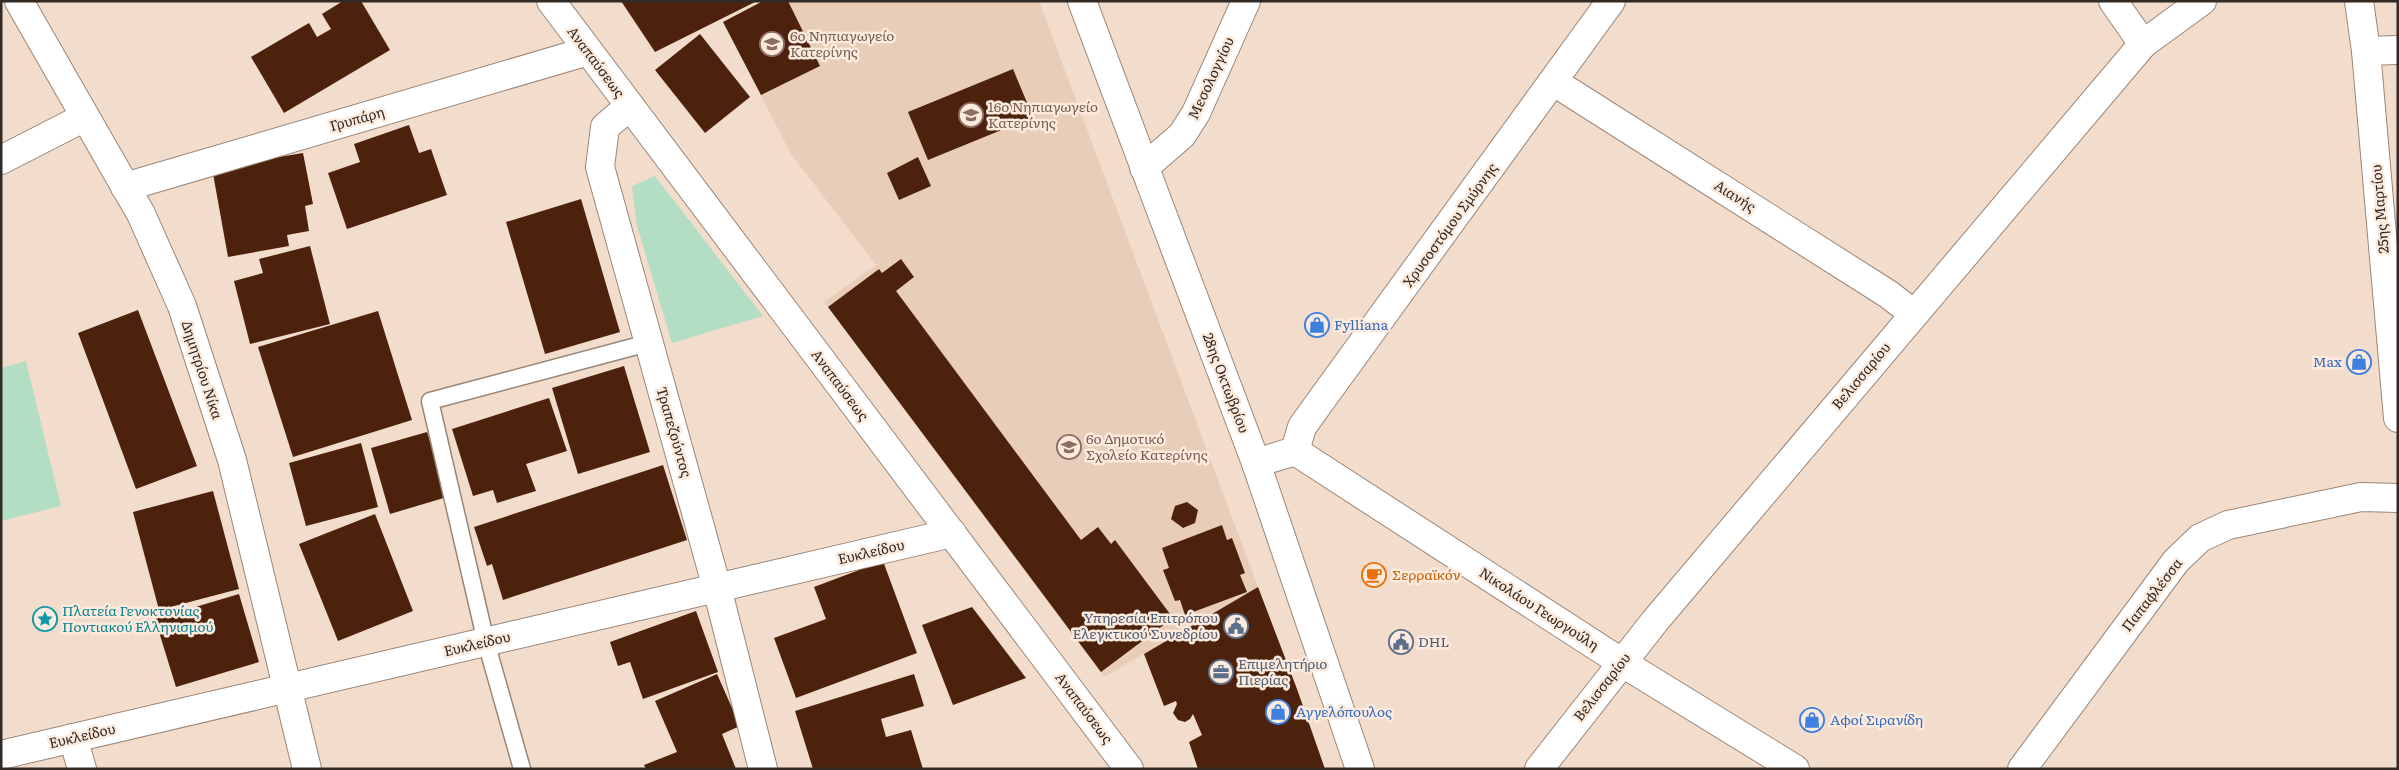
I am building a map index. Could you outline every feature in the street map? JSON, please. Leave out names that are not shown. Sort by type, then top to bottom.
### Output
[{"type":"street","name":"Δημητρίου Νίκα","points":[[19,1],[141,214],[182,306],[229,451],[307,769]]},
{"type":"street","name":"Αναπαύσεως","points":[[551,1],[1129,769]]},
{"type":"street","name":"28ης Οκτωβρίου","points":[[1082,1],[1256,463],[1360,769]]},
{"type":"street","name":"Μεσολογγίου","points":[[1144,168],[1182,135],[1196,113],[1246,1]]},
{"type":"street","name":"Χρυσοστόμου Σμύρνης","points":[[1295,451],[1302,427],[1612,1]]},
{"type":"street","points":[[2113,1],[2143,44]]},
{"type":"street","name":"Βελισσαρίου","points":[[1539,769],[1621,662],[2143,44],[2202,1]]},
{"type":"street","name":"25ης Μαρτίου","points":[[2359,1],[2366,52],[2398,418]]},
{"type":"street","points":[[2366,52],[2398,50]]},
{"type":"street","name":"Γρυπάρη","points":[[126,187],[588,51]]},
{"type":"street","name":"Αιανής","points":[[1554,82],[1888,294],[1914,314]]},
{"type":"street","name":"Τραπεζούντος","points":[[630,106],[605,127],[600,167],[717,588],[764,769]]},
{"type":"street","points":[[1,160],[85,117]]},
{"type":"street","points":[[1256,463],[1295,451]]},
{"type":"street","name":"Νικολάου Γεωργούλη","points":[[1295,451],[1621,662],[1795,769]]},
{"type":"street","name":"Παπαφλέσσα","points":[[2022,769],[2176,561],[2200,538],[2228,525],[2361,497],[2398,498]]},
{"type":"street","name":"Ευκλείδου","points":[[1,755],[952,533]]},
{"type":"street","points":[[72,738],[82,769]]},
{"type":"lane","points":[[522,769],[486,642],[430,401],[648,343]]},
{"type":"shaded area","name":"6ο Δημοτικό Σχολείο Κατερίνης","points":[[763,1],[1039,1],[1258,587],[1104,677],[824,302],[876,265],[791,154],[723,22]]},
{"type":"green space","points":[[655,176],[763,316],[672,343],[637,226],[632,186]]},
{"type":"green space","points":[[26,361],[61,506],[1,521],[1,368]]},
{"type":"building","points":[[343,1],[361,1],[390,50],[284,113],[251,57],[309,23],[317,37],[331,29],[322,14]]},
{"type":"building","points":[[621,1],[757,1],[655,52]]},
{"type":"building","name":"6ο Νηπιαγωγείο Κατερίνης","points":[[763,1],[788,1],[820,66],[761,95],[723,22]]},
{"type":"building","points":[[700,34],[750,97],[705,133],[655,70]]},
{"type":"building","name":"16ο Νηπιαγωγείο Κατερίνης","points":[[1013,69],[1033,117],[928,160],[908,112]]},
{"type":"building","points":[[409,125],[419,153],[431,149],[447,195],[347,229],[328,173],[360,162],[354,144]]},
{"type":"building","points":[[303,153],[313,204],[305,206],[309,231],[287,235],[289,246],[228,257],[212,168]]},
{"type":"building","points":[[918,157],[931,186],[899,200],[887,173]]},
{"type":"building","points":[[581,199],[620,332],[545,354],[506,222]]},
{"type":"building","points":[[310,246],[330,324],[250,344],[234,281],[263,273],[259,259]]},
{"type":"building","points":[[901,259],[914,277],[896,291],[1081,540],[1098,527],[1111,544],[1115,540],[1173,618],[1101,672],[828,307],[879,269],[882,273]]},
{"type":"building","points":[[138,310],[197,466],[136,489],[78,333]]},
{"type":"building","points":[[378,311],[412,420],[293,457],[258,347]]},
{"type":"building","points":[[624,366],[650,452],[578,474],[552,388]]},
{"type":"building","points":[[549,398],[567,451],[526,464],[536,491],[497,503],[493,490],[473,496],[452,429]]},
{"type":"building","points":[[427,432],[447,497],[390,514],[371,448]]},
{"type":"building","points":[[361,443],[378,507],[306,526],[289,463]]},
{"type":"building","points":[[663,465],[687,540],[503,600],[492,564],[487,566],[474,527]]},
{"type":"building","points":[[213,491],[239,589],[159,610],[133,512]]},
{"type":"building","points":[[1187,502],[1198,510],[1195,523],[1183,528],[1171,519],[1175,506]]},
{"type":"building","points":[[375,514],[413,611],[338,641],[299,544]]},
{"type":"building","points":[[1222,525],[1227,540],[1232,538],[1245,573],[1240,575],[1247,592],[1185,615],[1180,600],[1175,601],[1163,570],[1169,568],[1162,548]]},
{"type":"building","points":[[883,561],[917,653],[796,698],[774,638],[826,619],[814,587]]},
{"type":"building","name":"Επιμελητήριο Πιερίας","points":[[1258,587],[1325,769],[1198,769],[1189,742],[1202,735],[1193,714],[1185,722],[1178,720],[1173,713],[1177,704],[1176,701],[1164,706],[1144,654]]},
{"type":"building","points":[[239,594],[259,662],[176,687],[155,619]]},
{"type":"building","points":[[972,607],[1026,678],[953,705],[922,625]]},
{"type":"building","points":[[696,611],[718,672],[643,699],[630,662],[618,666],[610,642]]},
{"type":"building","points":[[717,674],[740,726],[722,734],[736,769],[646,769],[644,765],[677,752],[655,701]]},
{"type":"building","points":[[914,674],[924,706],[881,719],[886,737],[911,730],[923,769],[813,769],[795,711]]},
{"type":"place","name":"6ο Νηπιαγωγείο Κατερίνης","points":[[772,44]]},
{"type":"place","name":"16ο Νηπιαγωγείο Κατερίνης","points":[[971,115]]},
{"type":"place","name":"Fylliana","points":[[1317,325]]},
{"type":"place","name":"Max","points":[[2359,362]]},
{"type":"place","name":"6ο Δημοτικό Σχολείο Κατερίνης","points":[[1069,447]]},
{"type":"place","name":"Σερραϊκόν","points":[[1374,575]]},
{"type":"place","name":"Πλατεία Γενοκτονίας Ποντιακού Ελληνισμού","points":[[45,619]]},
{"type":"place","name":"Υπηρεσία Επιτρόπου Ελεγκτικού Συνεδρίου","points":[[1236,626]]},
{"type":"place","name":"DHL","points":[[1401,642]]},
{"type":"place","name":"Επιμελητήριο Πιερίας","points":[[1221,672]]},
{"type":"place","name":"Αγγελόπουλος","points":[[1278,712]]},
{"type":"place","name":"Αφοί Σιρανίδη","points":[[1812,720]]}]
